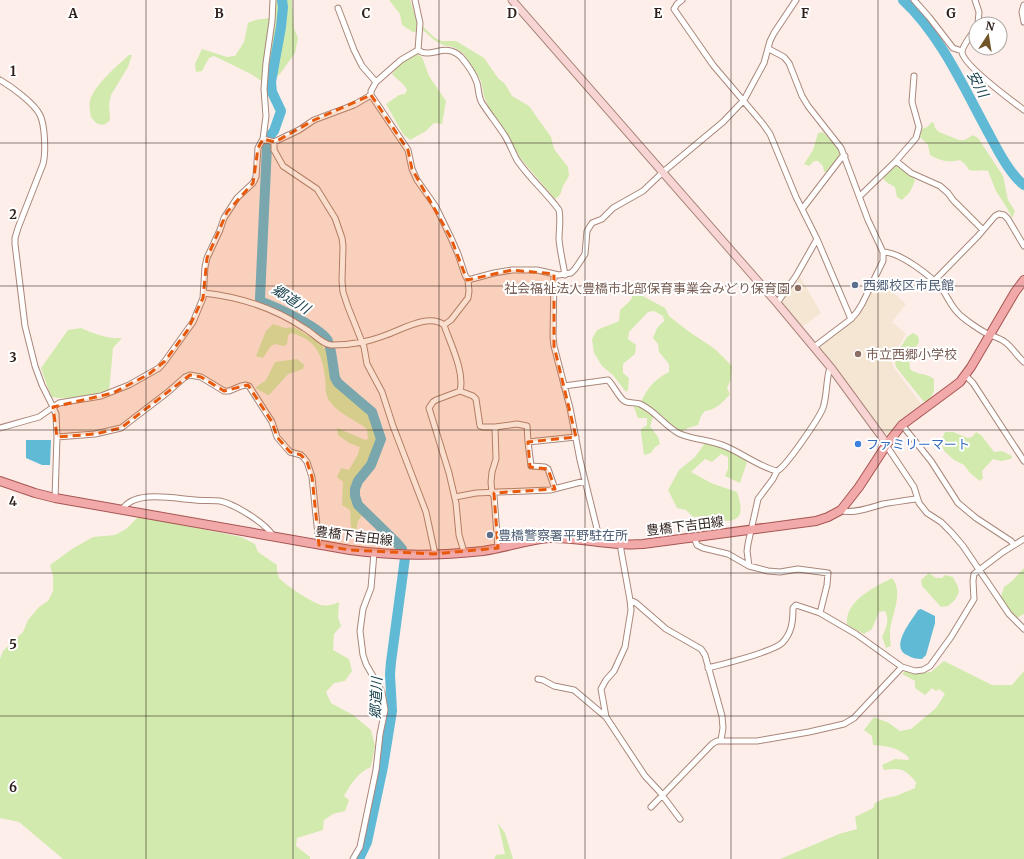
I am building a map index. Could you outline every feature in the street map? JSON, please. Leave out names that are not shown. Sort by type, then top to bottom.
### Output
[{"type":"main road","name":"豊橋下吉田線","points":[[0,481],[55,498],[319,545],[374,553],[435,554],[464,552],[498,548],[531,540],[550,538],[621,544],[642,544],[816,521],[828,517],[840,510],[859,487],[887,444],[902,425],[952,388],[965,375],[1015,292],[1024,280]]},
{"type":"street","points":[[0,428],[39,417],[59,403],[113,393],[130,385],[159,368],[193,322],[204,293],[205,267],[207,258],[227,212],[237,198],[253,183],[257,171],[258,148],[264,139],[266,116],[264,89],[273,0]]},
{"type":"street","points":[[415,0],[420,22],[418,50]]},
{"type":"street","points":[[512,0],[663,172],[832,369],[887,444],[888,448],[914,487],[919,504],[927,513],[941,522],[951,532],[1009,614],[1024,629]]},
{"type":"street","points":[[682,0],[674,9],[714,65],[744,100],[770,134],[796,197],[803,208],[817,239],[851,319]]},
{"type":"street","points":[[468,280],[512,270],[532,270],[554,274],[571,273],[585,254],[587,231],[592,223],[602,219],[613,208],[639,194],[723,122],[744,100],[764,63],[770,41],[774,33],[796,0]]},
{"type":"street","points":[[914,0],[953,48],[962,51],[969,64],[976,71],[1024,110]]},
{"type":"street","points":[[974,0],[979,12],[979,16]]},
{"type":"street","points":[[1024,5],[1022,12],[1024,22]]},
{"type":"street","points":[[338,8],[362,66],[376,82]]},
{"type":"street","points":[[962,51],[968,40]]},
{"type":"street","points":[[769,49],[789,62],[802,96],[818,120],[836,140],[845,156],[854,185],[883,252],[883,261],[862,304],[851,319],[814,347]]},
{"type":"street","points":[[418,50],[401,60],[376,82],[371,91],[371,95],[408,150],[412,169],[417,180],[436,207],[451,238],[468,280],[468,298],[451,320],[444,325]]},
{"type":"street","points":[[418,50],[426,54],[437,50],[454,52],[460,56],[474,76],[477,83],[479,97],[504,135],[517,160],[559,210],[561,218],[559,238],[565,274]]},
{"type":"street","points":[[860,196],[896,161],[916,138],[919,127],[912,102],[914,76]]},
{"type":"street","points":[[0,80],[15,90],[36,109],[42,122],[46,154],[18,228],[15,244],[25,326],[35,366],[42,385],[56,414],[57,437],[55,498]]},
{"type":"street","points":[[264,139],[273,142],[299,130],[314,120],[354,105],[371,95]]},
{"type":"street","points":[[273,142],[274,150],[283,166],[317,189],[332,212],[342,238],[343,292],[362,342],[367,364],[382,392],[393,426],[426,512],[435,554]]},
{"type":"street","points":[[803,208],[842,157],[845,156]]},
{"type":"street","points":[[896,161],[911,173],[940,186],[983,230]]},
{"type":"street","points":[[934,281],[995,216],[999,214],[1004,215],[1024,246]]},
{"type":"street","points":[[777,304],[796,276],[817,239]]},
{"type":"street","points":[[883,252],[894,254],[909,262],[934,281],[948,298],[952,308],[961,317],[1006,343],[1024,362]]},
{"type":"street","points":[[554,274],[553,337],[557,363],[576,437],[598,542]]},
{"type":"street","points":[[204,293],[260,305],[303,326],[330,345],[362,342],[418,323],[428,321],[441,322],[444,325],[461,376],[462,385],[460,391]]},
{"type":"street","points":[[749,566],[747,551],[758,498],[773,479],[777,471],[781,469],[790,458],[823,408],[826,397],[828,371],[832,369]]},
{"type":"street","points":[[57,437],[94,434],[121,428],[185,377],[190,375],[201,377],[224,391],[229,391],[241,386],[249,386],[272,422],[277,437],[290,452],[300,455],[307,462],[312,477],[319,545]]},
{"type":"street","points":[[965,375],[973,383],[1024,461]]},
{"type":"street","points":[[564,386],[608,380],[623,400],[640,404],[651,411],[672,430],[695,439],[726,446],[768,468],[777,471]]},
{"type":"street","points":[[464,552],[459,535],[455,496],[444,454],[429,408],[433,402],[460,391],[473,396],[476,399],[480,426],[494,427],[517,424],[526,426],[531,466],[545,467],[548,469],[555,489]]},
{"type":"street","points":[[902,425],[932,461],[958,503],[976,518],[1011,541],[1014,545]]},
{"type":"street","points":[[494,427],[496,459],[492,472],[492,493],[494,496],[498,548]]},
{"type":"street","points":[[528,442],[576,437]]},
{"type":"street","points":[[455,496],[476,493],[555,489],[585,481]]},
{"type":"street","points":[[122,510],[125,505],[132,501],[163,496],[194,500],[219,501],[247,513],[260,522],[273,536]]},
{"type":"street","points":[[840,510],[844,512],[918,499]]},
{"type":"street","points":[[694,537],[697,545],[703,548],[728,554],[749,566],[775,572],[798,570],[828,573],[827,585],[820,614]]},
{"type":"street","points":[[708,668],[750,656],[780,644],[790,631],[794,606],[801,606],[820,614],[856,634],[902,667],[916,671],[923,670],[930,666],[951,637],[974,599],[974,574],[1024,539]]},
{"type":"street","points":[[606,717],[601,689],[606,680],[614,671],[625,647],[631,610],[621,544]]},
{"type":"street","points":[[353,859],[362,841],[376,770],[380,734],[385,710],[382,692],[366,664],[363,655],[360,631],[361,617],[371,588],[374,553]]},
{"type":"street","points":[[630,600],[636,602],[666,629],[701,649],[705,655],[722,716],[723,728],[721,740]]},
{"type":"street","points":[[651,807],[712,744],[721,740],[740,742],[757,741],[844,724],[854,718],[902,667]]},
{"type":"street","points":[[538,679],[554,686],[574,690],[606,717],[645,776],[680,819]]},
{"type":"highlighted area","points":[[371,95],[408,150],[412,169],[451,238],[467,280],[512,270],[554,274],[554,346],[576,437],[528,442],[530,467],[548,469],[555,489],[494,493],[498,548],[435,554],[350,550],[319,545],[312,477],[307,462],[301,455],[290,452],[277,437],[272,422],[248,385],[224,391],[201,377],[190,375],[121,428],[95,434],[57,437],[53,407],[113,393],[149,374],[165,361],[187,331],[203,298],[207,258],[227,212],[253,183],[258,148],[263,139],[275,142],[314,120]]},
{"type":"shaded area","name":"社会福祉法人豊橋市北部保育事業会みどり保育園","points":[[799,275],[821,313],[802,327],[783,305],[783,301]]},
{"type":"shaded area","name":"市立西郷小学校","points":[[877,279],[906,304],[892,322],[906,334],[891,359],[894,368],[922,405],[901,421],[888,435],[818,348],[853,320]]},
{"type":"green space","points":[[276,0],[292,0],[294,29],[298,38],[295,53],[280,74],[275,78],[260,80],[214,56],[209,58],[202,71],[196,72],[195,64],[202,49],[227,57],[235,56],[244,42],[248,23],[254,20],[275,16]]},
{"type":"green space","points":[[389,0],[410,0],[417,21],[435,38],[441,41],[456,41],[484,58],[498,78],[505,84],[512,96],[529,106],[551,137],[554,149],[568,167],[569,176],[560,195],[555,199],[520,158],[504,129],[489,108],[484,96],[481,81],[463,53],[453,47],[443,45],[434,40],[424,31],[413,32],[402,25],[400,14]]},
{"type":"green space","points":[[415,53],[422,57],[429,76],[446,101],[442,124],[434,123],[426,131],[410,140],[403,134],[386,104],[399,95],[405,94],[407,90],[406,88],[392,74],[403,59]]},
{"type":"green space","points":[[129,55],[132,55],[128,67],[111,95],[109,104],[110,120],[106,124],[102,125],[96,123],[91,117],[90,111],[92,95],[106,76]]},
{"type":"green space","points":[[932,122],[939,132],[959,140],[965,140],[973,135],[978,138],[1003,176],[1008,200],[1015,211],[1012,218],[996,191],[988,171],[969,170],[960,160],[945,161],[930,155],[928,145],[920,137],[922,129],[927,127]]},
{"type":"green space","points":[[823,132],[838,147],[841,154],[827,172],[824,172],[823,166],[818,161],[814,161],[809,166],[804,164],[813,150],[818,133]]},
{"type":"green space","points":[[895,165],[898,165],[913,176],[915,181],[910,192],[902,200],[897,197],[895,187],[886,182],[883,178]]},
{"type":"green space","points":[[633,293],[639,294],[665,308],[669,316],[715,349],[732,366],[731,379],[727,388],[730,394],[722,403],[705,411],[701,416],[698,425],[681,432],[670,426],[664,417],[659,414],[653,418],[650,426],[658,437],[660,444],[655,447],[651,453],[644,455],[641,429],[647,425],[647,418],[638,418],[633,405],[639,406],[651,386],[658,379],[669,372],[669,364],[659,352],[658,344],[653,338],[657,328],[664,321],[663,316],[654,311],[648,312],[629,332],[628,339],[636,345],[635,354],[623,364],[623,373],[629,378],[628,390],[626,392],[613,375],[602,366],[594,353],[592,339],[597,330],[619,321],[620,310],[631,300]]},
{"type":"green space","points":[[273,324],[285,328],[294,327],[319,342],[327,351],[333,378],[337,387],[365,411],[377,432],[376,445],[368,464],[356,481],[352,490],[354,501],[363,514],[358,521],[355,538],[351,527],[350,510],[342,505],[343,482],[337,477],[341,468],[349,470],[358,454],[360,447],[349,443],[338,435],[337,428],[365,440],[368,439],[367,429],[339,411],[330,401],[326,394],[324,370],[320,355],[312,343],[306,339],[299,335],[290,333],[287,344],[284,346],[275,344],[270,347],[263,358],[256,356],[266,331]]},
{"type":"green space","points":[[81,328],[106,337],[122,338],[113,348],[109,392],[80,398],[51,397],[41,368],[68,330]]},
{"type":"green space","points":[[913,333],[918,336],[919,342],[909,359],[910,369],[916,373],[927,375],[934,379],[934,391],[929,401],[924,402],[896,367],[894,358],[907,337]]},
{"type":"green space","points":[[297,359],[304,365],[303,369],[288,374],[270,394],[268,395],[255,388],[266,380],[275,362]]},
{"type":"green space","points":[[945,432],[953,432],[968,438],[972,437],[976,432],[981,435],[994,452],[1002,451],[1012,456],[1011,459],[1001,461],[993,459],[982,471],[983,478],[980,481],[970,473],[964,465],[954,460],[944,451],[941,441]]},
{"type":"green space","points":[[705,443],[728,450],[747,462],[740,483],[725,476],[728,469],[728,457],[721,454],[712,462],[705,459],[691,472],[711,483],[737,492],[741,508],[739,516],[731,521],[717,520],[707,516],[693,517],[686,510],[677,508],[668,490],[679,470],[695,457]]},
{"type":"green space","points":[[139,516],[241,537],[255,544],[258,552],[277,565],[280,578],[300,594],[321,605],[330,605],[339,602],[338,617],[341,626],[334,634],[333,650],[349,659],[352,671],[345,681],[334,683],[326,692],[331,703],[353,715],[371,730],[375,746],[371,767],[359,775],[344,796],[349,800],[345,811],[333,814],[324,820],[323,830],[297,838],[296,846],[310,857],[310,859],[63,859],[19,822],[0,818],[0,659],[3,651],[23,632],[28,620],[39,607],[48,601],[53,591],[53,576],[50,565],[72,549],[93,537],[115,535],[126,529]]},
{"type":"green space","points":[[1024,568],[1024,614],[1017,618],[1010,611],[1001,596],[1004,587]]},
{"type":"green space","points":[[929,573],[936,578],[942,578],[945,575],[953,577],[959,592],[955,600],[948,606],[941,607],[922,586],[921,580]]},
{"type":"green space","points":[[892,578],[897,590],[897,596],[890,630],[891,646],[886,648],[882,637],[887,621],[885,611],[879,612],[872,629],[864,634],[847,625],[847,616],[855,602],[862,596]]},
{"type":"green space","points":[[944,661],[992,685],[1012,685],[1024,671],[1024,859],[780,859],[839,834],[857,829],[855,817],[873,808],[875,803],[885,798],[896,796],[915,788],[916,782],[908,774],[898,769],[884,770],[882,765],[895,759],[908,760],[909,758],[901,751],[896,749],[873,745],[872,736],[864,730],[874,717],[889,723],[900,731],[911,729],[936,708],[945,694],[939,689],[936,691],[932,688],[925,695],[915,688],[915,681],[902,674],[905,671],[917,673],[931,672]]},
{"type":"green space","points":[[498,823],[505,833],[513,859],[494,859],[496,855],[505,854]]},
{"type":"water","points":[[26,440],[51,440],[50,465],[42,465],[26,458]]},
{"type":"water","points":[[921,609],[935,616],[935,623],[926,655],[922,659],[907,655],[902,651],[900,646],[907,627],[918,610]]},
{"type":"waterway","name":"郷道川","points":[[282,0],[283,7],[281,27],[271,82],[272,92],[281,111],[274,131],[268,138],[267,146],[260,299],[262,302],[288,313],[309,325],[324,336],[328,341],[335,378],[338,383],[372,412],[381,439],[371,465],[358,481],[355,489],[355,496],[358,505],[402,549]]},
{"type":"waterway","name":"安川","points":[[903,0],[929,29],[940,45],[995,145],[1014,175],[1024,185]]},
{"type":"waterway","name":"郷道川","points":[[359,859],[367,842],[383,767],[392,711],[390,674],[391,662],[405,558]]},
{"type":"place","name":"西郷校区市民館","points":[[855,285]]},
{"type":"place","name":"社会福祉法人豊橋市北部保育事業会みどり保育園","points":[[798,288]]},
{"type":"place","name":"市立西郷小学校","points":[[858,354]]},
{"type":"place","name":"ファミリーマート","points":[[858,444]]},
{"type":"place","name":"豊橋警察署平野駐在所","points":[[490,535]]}]
